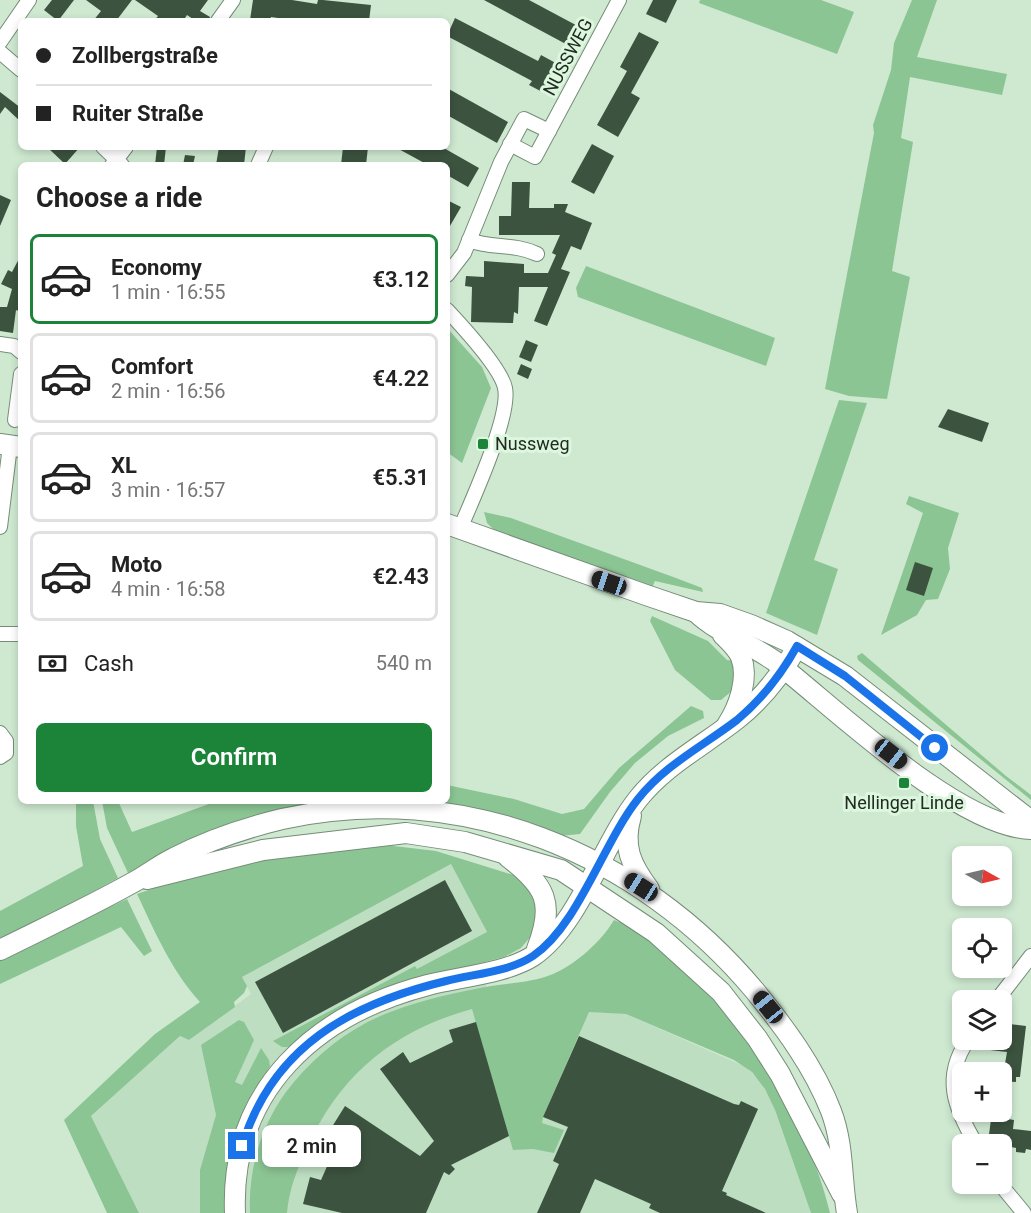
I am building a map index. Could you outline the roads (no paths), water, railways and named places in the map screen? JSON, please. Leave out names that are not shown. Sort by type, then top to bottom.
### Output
[{"type":"main road","points":[[454,527],[696,612],[720,614],[797,646],[861,689],[1031,821]]},
{"type":"main road","points":[[696,612],[719,631],[738,652],[743,670],[737,704],[723,729]]},
{"type":"main road","points":[[719,631],[749,645],[784,668],[923,780],[958,803],[1003,825],[1031,829]]},
{"type":"main road","points":[[236,1213],[239,1160],[251,1120],[270,1085],[308,1043],[344,1018],[382,1000],[426,986],[512,965],[533,956],[555,935],[637,800],[669,768],[752,706],[784,668],[797,646]]},
{"type":"main road","points":[[835,710],[833,698],[836,693],[861,689]]},
{"type":"main road","points":[[637,800],[627,829],[627,847],[636,870],[656,897]]},
{"type":"main road","points":[[0,950],[133,883],[175,857],[253,827],[299,816],[368,809],[421,810],[493,823],[553,842],[598,863],[656,897],[720,951],[795,1042],[821,1089],[839,1134],[846,1206]]},
{"type":"main road","points":[[133,883],[263,850],[393,834],[431,836],[496,850],[561,870],[673,946],[710,981],[738,1013],[780,1074],[846,1206]]},
{"type":"main road","points":[[496,850],[526,871],[539,884],[544,896],[546,922],[533,956]]},
{"type":"street","points":[[0,42],[29,0]]},
{"type":"street","points":[[220,18],[233,0]]},
{"type":"street","name":"NUSSWEG","points":[[510,144],[535,157],[619,0]]},
{"type":"street","points":[[0,52],[18,67]]},
{"type":"street","points":[[450,271],[464,253],[510,144],[524,119],[549,131]]},
{"type":"street","points":[[106,150],[116,162]]},
{"type":"street","points":[[469,240],[478,244],[519,246],[537,254]]},
{"type":"street","points":[[450,314],[495,368],[506,392],[499,424],[454,527]]},
{"type":"street","points":[[0,344],[14,346],[18,349]]},
{"type":"street","points":[[15,420],[18,397]]},
{"type":"street","points":[[0,527],[10,446]]},
{"type":"street","points":[[0,634],[18,634]]},
{"type":"street","points":[[0,733],[7,745],[6,753],[0,758]]},
{"type":"street","points":[[1005,990],[1031,956]]},
{"type":"street","points":[[963,1050],[956,1062],[952,1090],[958,1114],[970,1134]]},
{"type":"street","points":[[1008,1194],[1024,1213]]},
{"type":"place","name":"Nussweg","points":[[483,444]]},
{"type":"place","name":"Nellinger Linde","points":[[904,783]]}]
